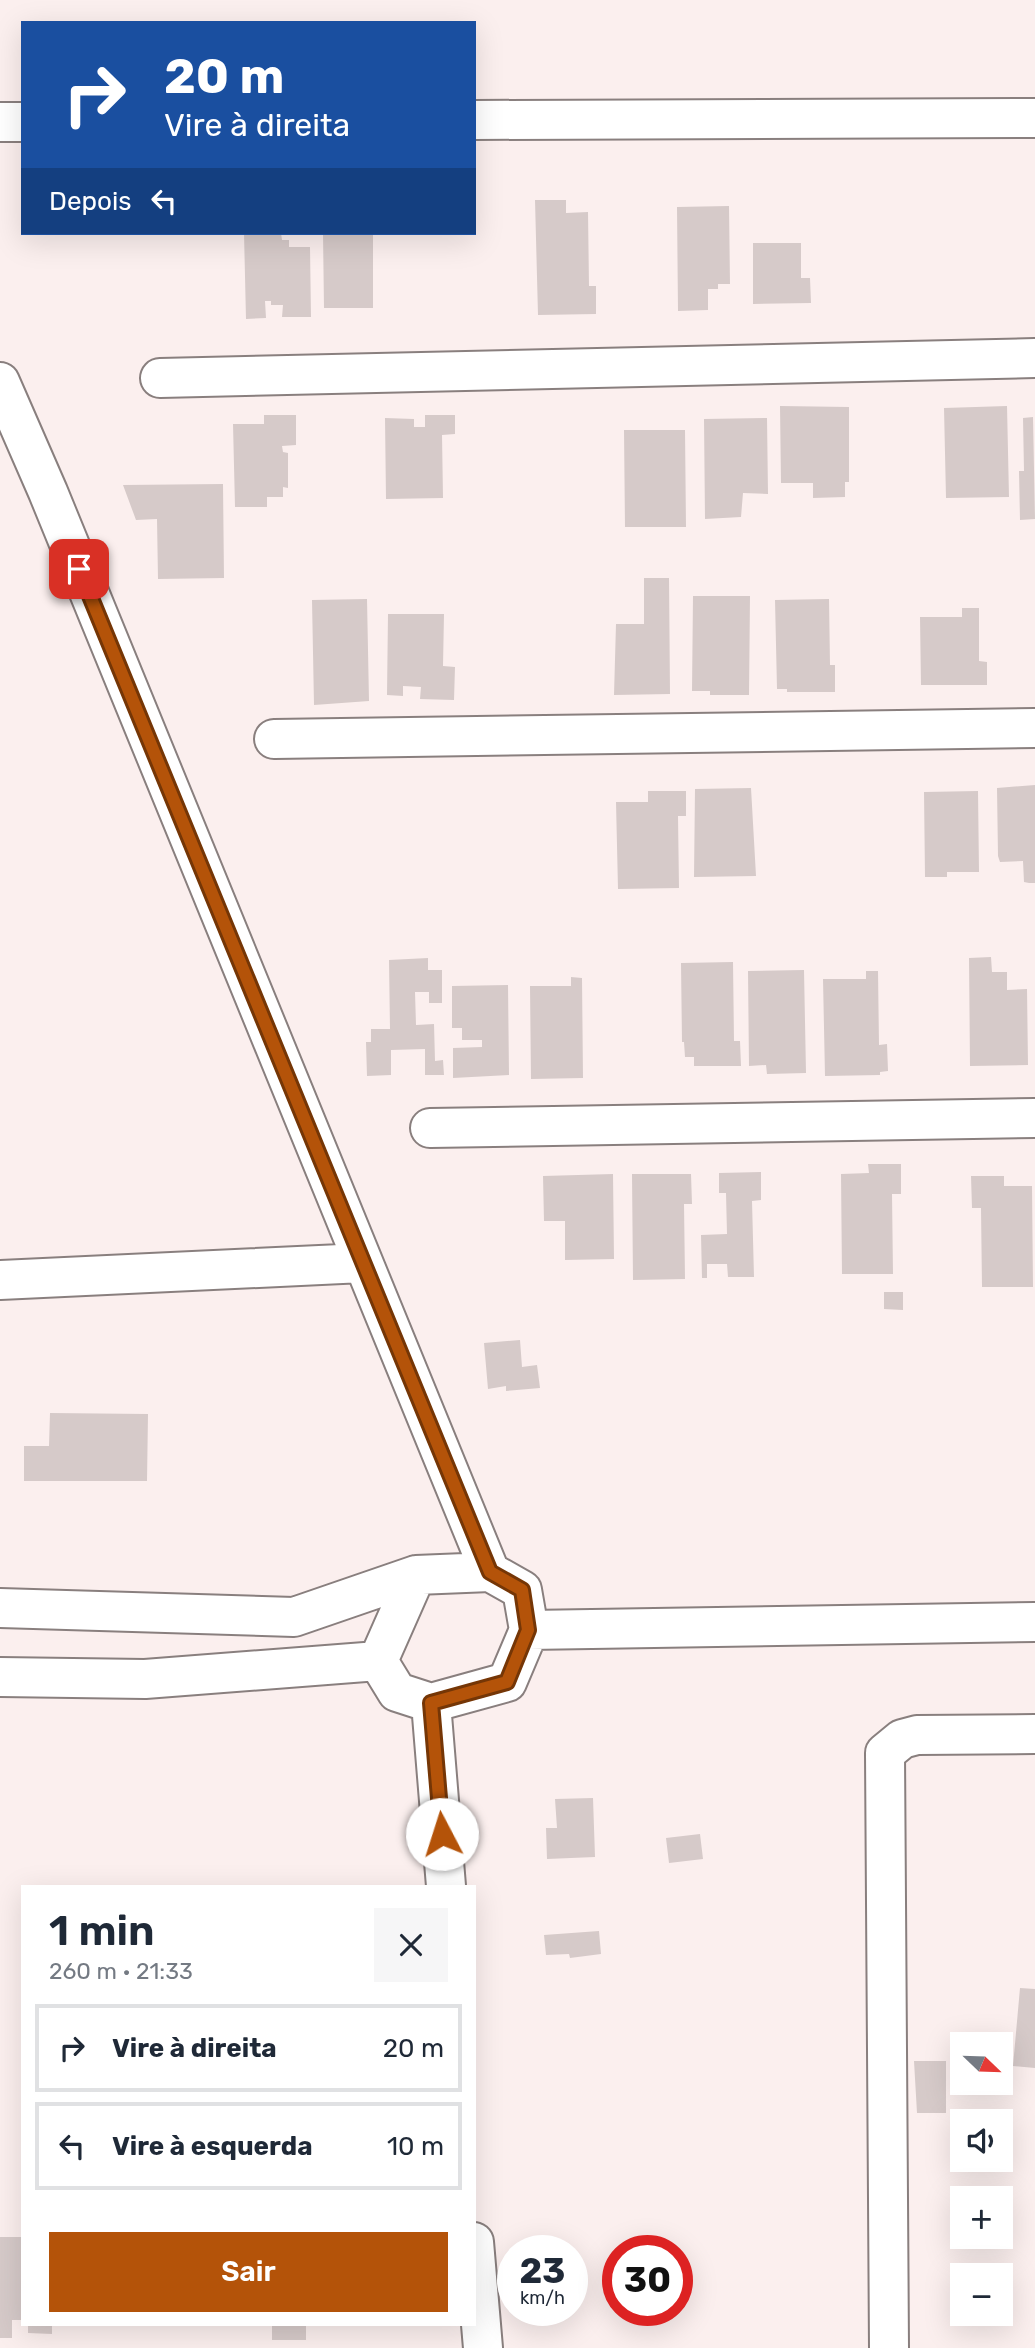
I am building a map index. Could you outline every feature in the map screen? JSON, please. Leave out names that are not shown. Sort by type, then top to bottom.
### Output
[{"type":"street","points":[[476,120],[1035,117]]},
{"type":"street","points":[[0,122],[21,122]]},
{"type":"street","points":[[160,378],[1035,358]]},
{"type":"street","points":[[0,382],[490,1572]]},
{"type":"street","points":[[274,739],[1035,728]]},
{"type":"street","points":[[430,1128],[1035,1118]]},
{"type":"street","points":[[0,1280],[363,1263]]},
{"type":"street","points":[[0,1608],[294,1617],[416,1575],[490,1572],[522,1590],[528,1630],[507,1682],[431,1703],[397,1692],[378,1661]]},
{"type":"street","points":[[378,1661],[416,1575]]},
{"type":"street","points":[[528,1630],[1035,1622]]},
{"type":"street","points":[[0,1677],[145,1679],[378,1661]]},
{"type":"street","points":[[431,1703],[446,1885]]},
{"type":"street","points":[[890,2348],[885,1753],[902,1739],[917,1735],[1035,1734]]},
{"type":"street","points":[[476,2266],[483,2348]]},
{"type":"building","points":[[535,200],[566,200],[566,213],[588,212],[589,286],[596,286],[596,314],[538,315]]},
{"type":"building","points":[[729,206],[730,284],[718,284],[718,289],[708,289],[708,310],[678,311],[677,207]]},
{"type":"building","points":[[244,235],[281,235],[282,240],[289,240],[289,247],[310,247],[311,317],[282,317],[283,305],[271,305],[271,301],[265,301],[266,318],[246,319]]},
{"type":"building","points":[[323,235],[373,235],[373,308],[324,308]]},
{"type":"building","points":[[753,243],[801,243],[801,278],[810,278],[811,303],[753,304]]},
{"type":"building","points":[[780,406],[849,407],[849,482],[845,482],[845,497],[813,498],[813,483],[781,483]]},
{"type":"building","points":[[1007,406],[1009,497],[946,498],[944,408]]},
{"type":"building","points":[[264,415],[296,415],[296,445],[282,446],[283,452],[288,453],[288,488],[283,487],[283,497],[267,497],[267,507],[235,507],[233,424],[264,424]]},
{"type":"building","points":[[425,415],[455,415],[455,434],[442,435],[443,498],[386,499],[385,418],[414,419],[414,427],[425,427]]},
{"type":"building","points":[[1033,417],[1035,519],[1020,520],[1019,471],[1024,471],[1023,418]]},
{"type":"building","points":[[767,418],[768,494],[743,493],[741,517],[705,519],[704,419]]},
{"type":"building","points":[[624,430],[685,430],[686,527],[625,527]]},
{"type":"building","points":[[223,484],[224,578],[158,579],[157,519],[136,520],[123,485]]},
{"type":"building","points":[[644,578],[669,578],[670,694],[614,695],[616,624],[644,624]]},
{"type":"building","points":[[693,596],[750,596],[749,695],[710,695],[710,691],[692,691]]},
{"type":"building","points":[[367,599],[369,701],[314,705],[312,600]]},
{"type":"building","points":[[829,599],[830,665],[835,665],[835,692],[787,692],[787,689],[777,689],[775,600]]},
{"type":"building","points":[[962,608],[979,608],[979,661],[987,662],[987,685],[921,685],[920,617],[962,617]]},
{"type":"building","points":[[388,614],[444,614],[443,666],[455,667],[454,700],[420,699],[421,687],[403,686],[403,696],[387,695]]},
{"type":"building","points":[[1035,785],[1035,883],[1029,883],[1024,882],[1023,861],[1000,862],[997,788]]},
{"type":"building","points":[[751,788],[756,876],[694,877],[695,789]]},
{"type":"building","points":[[648,791],[686,791],[686,816],[678,816],[679,888],[618,889],[616,802],[648,802]]},
{"type":"building","points":[[978,791],[979,872],[947,872],[947,877],[925,877],[924,792]]},
{"type":"building","points":[[991,957],[992,972],[1007,972],[1007,990],[1027,989],[1028,1065],[970,1066],[969,958]]},
{"type":"building","points":[[428,958],[428,970],[442,970],[442,1003],[429,1003],[429,992],[415,992],[416,1025],[434,1024],[435,1061],[443,1060],[444,1075],[425,1075],[425,1049],[391,1050],[391,1075],[367,1076],[366,1042],[371,1042],[371,1029],[390,1029],[389,960]]},
{"type":"building","points":[[733,962],[734,1041],[740,1041],[741,1066],[694,1066],[694,1057],[685,1057],[682,1042],[681,963]]},
{"type":"building","points":[[804,970],[806,1073],[767,1074],[766,1065],[749,1066],[748,971]]},
{"type":"building","points":[[866,971],[878,971],[879,1045],[887,1044],[888,1071],[880,1072],[880,1075],[825,1076],[823,979],[866,979]]},
{"type":"building","points":[[571,977],[582,978],[583,1078],[531,1079],[530,986],[571,986]]},
{"type":"building","points":[[508,985],[509,1075],[453,1078],[453,1048],[482,1047],[482,1040],[462,1040],[462,1028],[452,1028],[452,986]]},
{"type":"building","points":[[868,1164],[901,1164],[901,1194],[892,1194],[893,1274],[842,1274],[841,1174],[869,1173]]},
{"type":"building","points":[[761,1172],[761,1200],[752,1201],[754,1277],[728,1277],[727,1264],[707,1264],[707,1278],[702,1278],[701,1235],[727,1234],[726,1193],[719,1193],[719,1173]]},
{"type":"building","points":[[613,1174],[614,1259],[565,1260],[565,1221],[544,1221],[543,1176]]},
{"type":"building","points":[[632,1174],[691,1174],[692,1204],[684,1204],[685,1279],[633,1280]]},
{"type":"building","points":[[971,1176],[1004,1176],[1004,1186],[1032,1186],[1033,1287],[982,1287],[981,1208],[972,1208]]},
{"type":"building","points":[[884,1292],[903,1292],[903,1310],[884,1309]]},
{"type":"building","points":[[520,1340],[522,1367],[537,1365],[540,1388],[506,1391],[506,1386],[488,1389],[484,1343]]},
{"type":"building","points":[[50,1413],[148,1414],[147,1481],[24,1481],[24,1446],[49,1446]]},
{"type":"building","points":[[593,1798],[595,1857],[547,1859],[546,1828],[557,1828],[555,1799]]},
{"type":"building","points":[[700,1834],[703,1859],[669,1863],[666,1838]]},
{"type":"building","points":[[599,1931],[601,1954],[570,1958],[569,1954],[546,1955],[544,1935]]},
{"type":"building","points":[[1020,1988],[1035,1989],[1035,2068],[1013,2066]]},
{"type":"building","points":[[914,2061],[946,2061],[946,2113],[917,2113]]},
{"type":"building","points":[[0,2237],[21,2237],[21,2320],[12,2320],[12,2338],[0,2338]]},
{"type":"building","points":[[28,2326],[52,2326],[52,2334],[28,2333]]},
{"type":"building","points":[[272,2326],[306,2326],[306,2340],[272,2340]]},
{"type":"route","points":[[79,569],[490,1572],[522,1590],[528,1630],[507,1682],[431,1703],[442,1834]]}]
